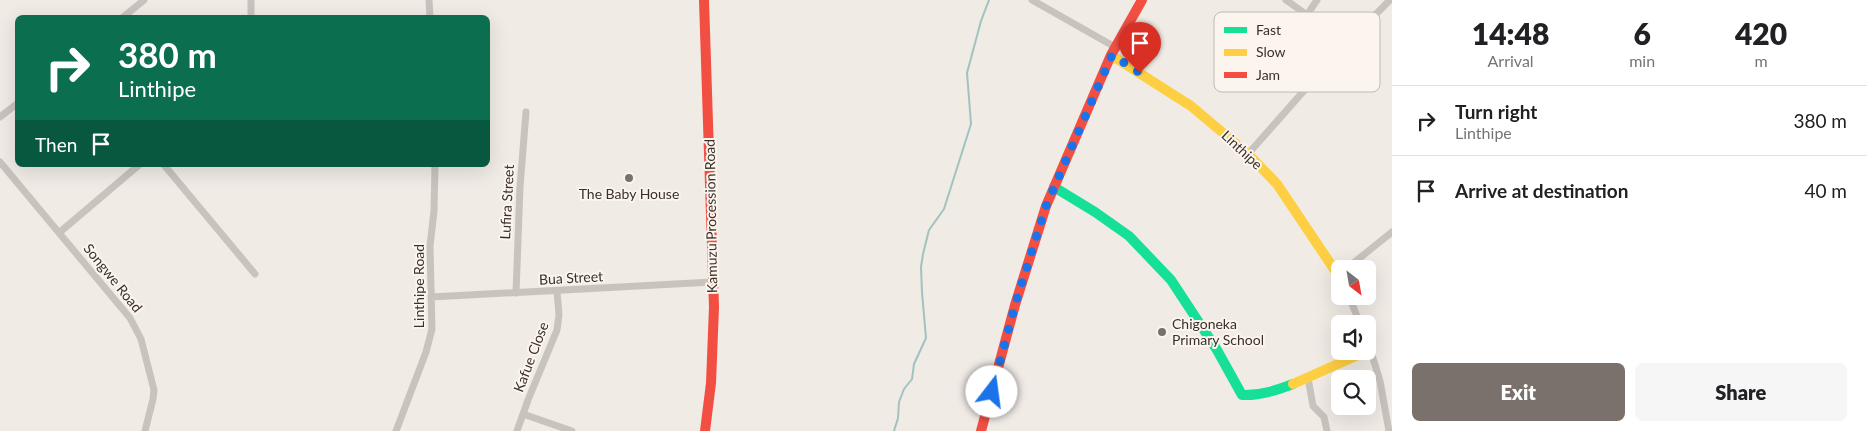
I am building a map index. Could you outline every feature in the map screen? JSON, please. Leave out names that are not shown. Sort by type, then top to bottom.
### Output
[{"type":"main road","name":"Kamuzu Procession Road","points":[[704,0],[714,307],[712,364],[705,431]]},
{"type":"main road","points":[[981,431],[1015,305],[1054,187],[1113,51],[1142,0]]},
{"type":"main road","name":"Linthipe","points":[[1113,51],[1191,106],[1248,154],[1277,184],[1331,260]]},
{"type":"main road","points":[[1054,187],[1129,236],[1171,280],[1217,350],[1242,395],[1249,396],[1268,392],[1308,378],[1348,360]]},
{"type":"street","points":[[126,15],[144,0]]},
{"type":"street","points":[[251,0],[251,15]]},
{"type":"street","points":[[429,0],[430,15]]},
{"type":"street","points":[[1032,0],[1113,51]]},
{"type":"street","points":[[1286,0],[1303,12]]},
{"type":"street","points":[[1309,12],[1317,0]]},
{"type":"street","points":[[1378,12],[1390,0]]},
{"type":"street","points":[[1248,154],[1303,92]]},
{"type":"street","points":[[0,117],[15,104]]},
{"type":"street","name":"Lufira Street","points":[[516,293],[520,187],[526,112]]},
{"type":"street","name":"Songwe Road","points":[[0,162],[60,232],[137,329],[154,390],[145,431]]},
{"type":"street","points":[[60,232],[137,167]]},
{"type":"street","points":[[166,167],[255,274]]},
{"type":"street","name":"Linthipe Road","points":[[396,431],[430,340],[432,329],[430,246],[434,212],[435,167]]},
{"type":"street","points":[[1358,260],[1392,232]]},
{"type":"street","name":"Bua Street","points":[[431,297],[712,282]]},
{"type":"street","name":"Kafue Close","points":[[517,431],[557,330],[559,315],[557,291]]},
{"type":"street","points":[[1372,360],[1380,381],[1389,431]]},
{"type":"street","points":[[1308,378],[1313,406],[1324,417],[1327,431]]},
{"type":"street","points":[[523,414],[572,431]]},
{"type":"waterway","points":[[894,431],[898,418],[899,402],[904,389],[912,379],[914,364],[926,338],[921,267],[923,254],[929,230],[944,209],[971,124],[967,73],[981,21],[989,0]]},
{"type":"traffic: fast","points":[[1054,187],[1129,236],[1171,280],[1217,350],[1242,395],[1262,394],[1293,384]]},
{"type":"traffic: slow","points":[[1111,55],[1191,106],[1248,154],[1277,184],[1331,265]]},
{"type":"traffic: slow","points":[[1293,384],[1347,360]]},
{"type":"traffic: jam","points":[[704,0],[714,307],[711,383],[705,431]]},
{"type":"traffic: jam","points":[[981,431],[1015,305],[1046,206],[1111,55],[1142,0]]},
{"type":"place","name":"The Baby House","points":[[629,178]]},
{"type":"place","name":"Chigoneka Primary School","points":[[1162,332]]},
{"type":"route","points":[[992,392],[1015,305],[1046,206],[1112,55],[1140,73]]}]
